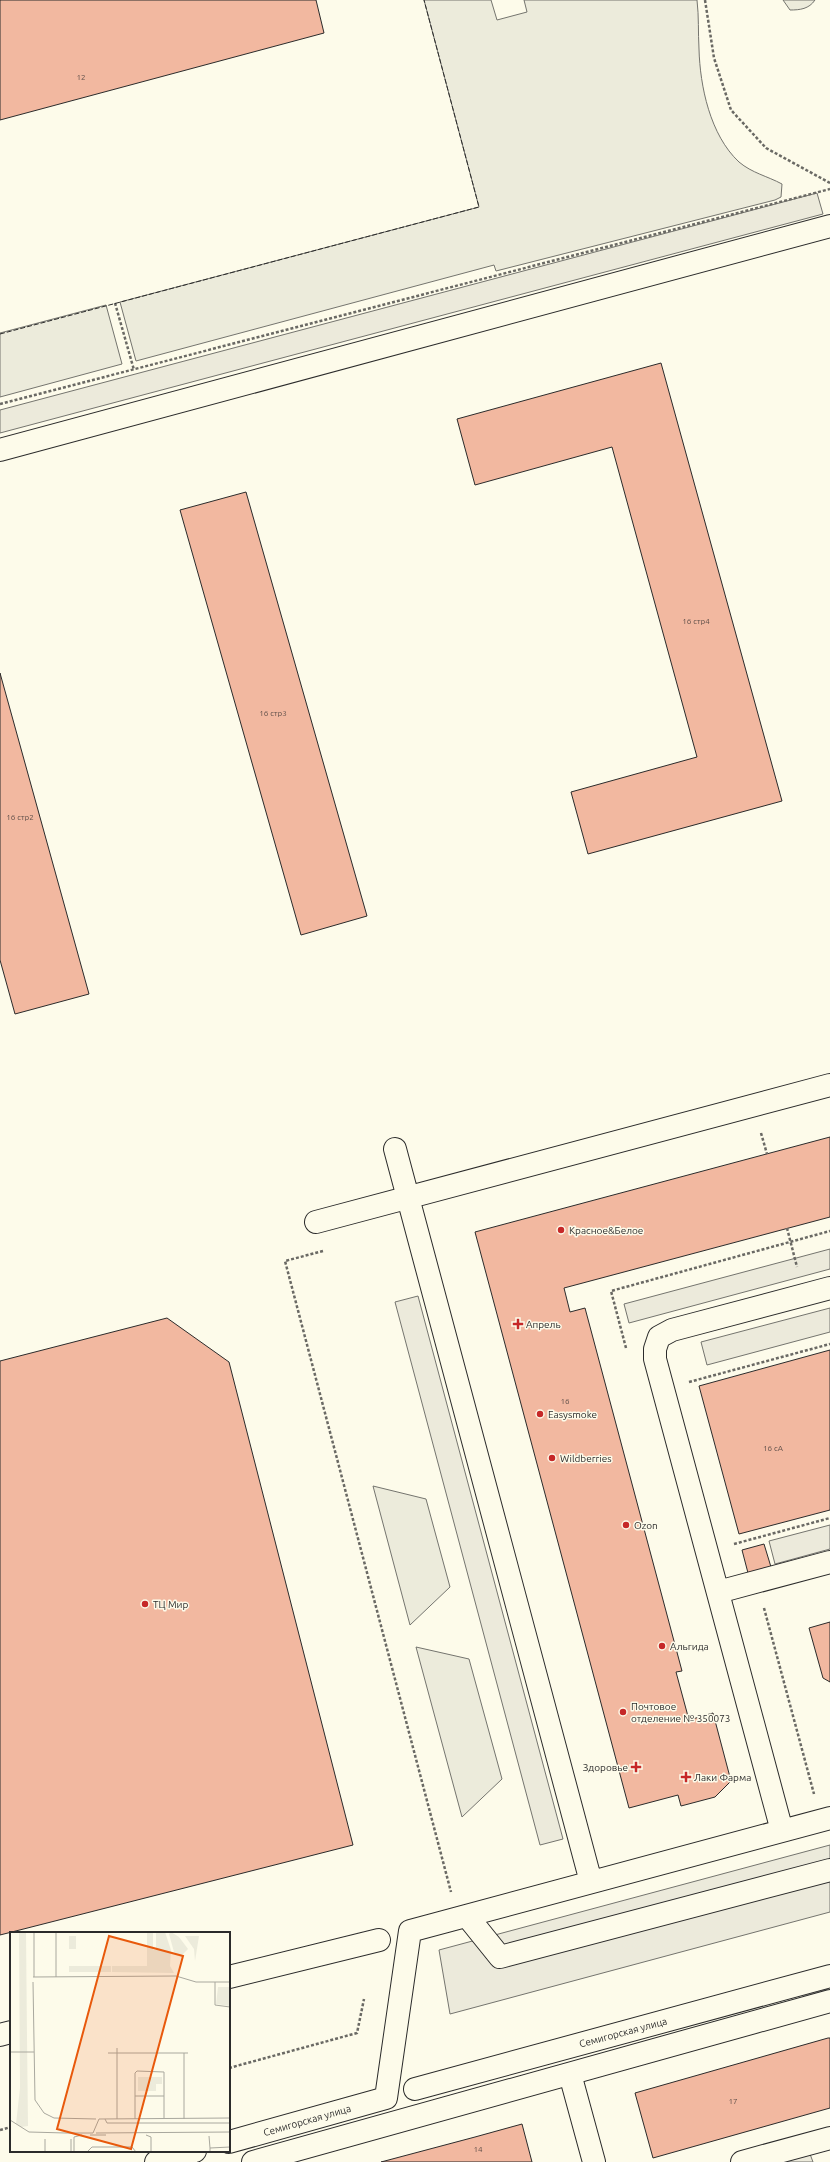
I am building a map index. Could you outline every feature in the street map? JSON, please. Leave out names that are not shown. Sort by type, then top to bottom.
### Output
[{"type":"street","points":[[0,450],[830,226]]},
{"type":"street","points":[[316,1222],[830,1085]]},
{"type":"street","points":[[395,1149],[591,1882]]},
{"type":"street","points":[[782,1831],[655,1360],[655,1349],[659,1337],[672,1330],[830,1288]]},
{"type":"street","points":[[718,1592],[830,1562]]},
{"type":"street","points":[[830,1818],[467,1916],[500,1957],[830,1870]]},
{"type":"street","name":"Семигорская улица","points":[[230,2142],[386,2098],[410,1931],[467,1916]]},
{"type":"street","points":[[230,1977],[379,1940]]},
{"type":"street","name":"Семигорская улица","points":[[415,2089],[830,1976]]},
{"type":"street","points":[[253,2162],[830,2001]]},
{"type":"street","points":[[0,2035],[10,2032]]},
{"type":"street","points":[[570,2074],[594,2162]]},
{"type":"street","points":[[742,2162],[830,2138]]},
{"type":"street","points":[[156,2162],[191,2152]]},
{"type":"path","points":[[705,0],[714,58],[731,110],[766,148],[830,183]]},
{"type":"path","points":[[0,404],[830,189]]},
{"type":"path","points":[[115,303],[134,370]]},
{"type":"path","points":[[761,1133],[767,1154]]},
{"type":"path","points":[[787,1228],[804,1295]]},
{"type":"path","points":[[324,1251],[285,1261],[452,1893]]},
{"type":"path","points":[[710,1376],[830,1344]]},
{"type":"path","points":[[707,1551],[830,1518]]},
{"type":"path","points":[[764,1606],[815,1796]]},
{"type":"path","points":[[230,2068],[357,2033],[364,1999]]},
{"type":"path","points":[[0,2130],[10,2127]]},
{"type":"shaded area","points":[[424,0],[491,0],[497,20],[527,12],[524,0],[697,0],[700,63],[704,94],[714,124],[729,151],[739,162],[754,172],[782,184],[781,197],[775,200],[496,271],[494,265],[136,361],[120,302],[479,207]]},
{"type":"shaded area","points":[[783,0],[815,0],[813,3],[804,8],[790,10]]},
{"type":"shaded area","points":[[817,193],[823,214],[0,433],[0,410]]},
{"type":"shaded area","points":[[106,305],[122,364],[0,397],[0,333]]},
{"type":"shaded area","points":[[830,1249],[830,1269],[629,1323],[624,1304]]},
{"type":"shaded area","points":[[418,1296],[563,1839],[540,1845],[395,1302]]},
{"type":"shaded area","points":[[830,1308],[830,1332],[707,1365],[701,1342]]},
{"type":"shaded area","points":[[373,1486],[426,1499],[450,1587],[410,1625]]},
{"type":"shaded area","points":[[830,1525],[830,1549],[775,1564],[769,1541]]},
{"type":"shaded area","points":[[416,1647],[469,1659],[502,1779],[462,1817]]},
{"type":"shaded area","points":[[830,1845],[830,1912],[450,2014],[439,1950]]},
{"type":"shaded area","points":[[810,2154],[813,2162],[780,2162]]},
{"type":"building","points":[[0,0],[316,0],[324,33],[0,120]]},
{"type":"building","points":[[661,363],[782,801],[588,854],[571,792],[697,757],[612,447],[475,485],[457,419]]},
{"type":"building","points":[[246,492],[367,916],[301,935],[180,510]]},
{"type":"building","points":[[0,673],[89,994],[15,1014],[0,960]]},
{"type":"building","points":[[830,1137],[830,1217],[564,1288],[570,1312],[585,1308],[682,1671],[676,1672],[689,1720],[713,1713],[731,1781],[715,1797],[681,1806],[678,1795],[629,1808],[475,1232]]},
{"type":"building","name":"ТЦ Мир","points":[[167,1318],[229,1362],[353,1845],[0,1935],[0,1361]]},
{"type":"building","points":[[830,1350],[830,1510],[739,1534],[699,1386]]},
{"type":"building","points":[[764,1544],[771,1567],[748,1573],[742,1550]]},
{"type":"building","points":[[830,1622],[830,1682],[823,1678],[809,1628]]},
{"type":"building","points":[[830,2038],[830,2108],[653,2158],[635,2093]]},
{"type":"building","points":[[522,2124],[532,2162],[381,2162],[475,2137]]},
{"type":"fence","points":[[0,334],[479,207],[424,0]]},
{"type":"place","name":"Красное&Белое","points":[[561,1230]]},
{"type":"place","name":"Апрель","points":[[518,1324]]},
{"type":"place","name":"Easysmoke","points":[[540,1414]]},
{"type":"place","name":"Wildberries","points":[[552,1458]]},
{"type":"place","name":"Ozon","points":[[626,1525]]},
{"type":"place","name":"ТЦ Мир","points":[[145,1604]]},
{"type":"place","name":"Альгида","points":[[662,1646]]},
{"type":"place","name":"Почтовое отделение № 350073","points":[[623,1712]]},
{"type":"place","name":"Здоровье","points":[[636,1767]]},
{"type":"place","name":"Лаки Фарма","points":[[686,1777]]}]
